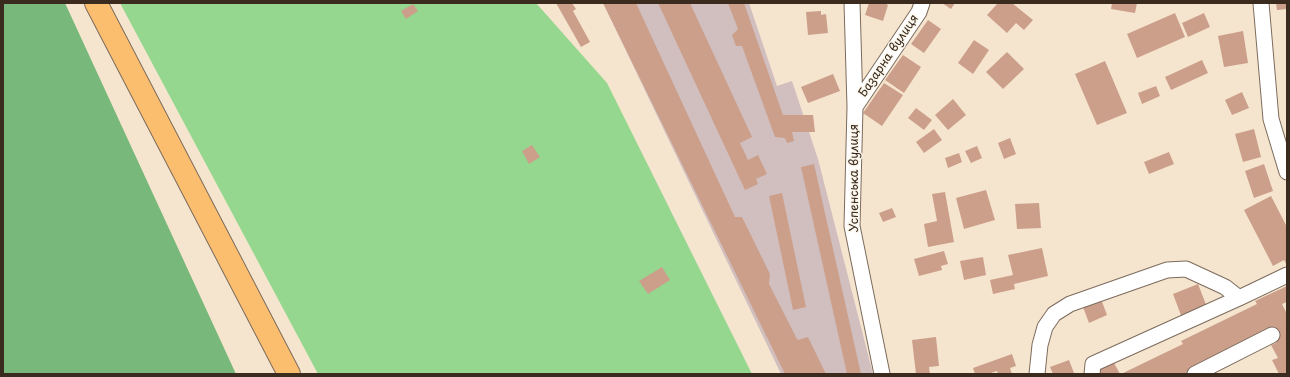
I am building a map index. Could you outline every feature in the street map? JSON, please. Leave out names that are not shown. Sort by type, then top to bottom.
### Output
[{"type":"highway","points":[[96,3],[289,374]]},
{"type":"street","name":"Успенська вулиця","points":[[852,3],[855,107],[852,226],[882,374]]},
{"type":"street","name":"Базарна вулиця","points":[[855,107],[919,12],[922,3]]},
{"type":"street","points":[[1262,3],[1271,119],[1287,172]]},
{"type":"street","points":[[1038,374],[1040,345],[1045,327],[1054,314],[1070,304],[1167,270],[1186,269],[1225,287],[1239,298]]},
{"type":"street","points":[[1092,374],[1093,364],[1287,275]]},
{"type":"street","points":[[1195,374],[1272,335]]},
{"type":"shaded area","points":[[603,3],[749,3],[777,86],[792,81],[818,159],[873,374],[781,374]]},
{"type":"green space","points":[[3,3],[65,3],[236,374],[3,374]]},
{"type":"green space","points":[[120,3],[536,3],[607,83],[752,374],[318,374]]},
{"type":"building","points":[[556,3],[572,3],[576,9],[573,11],[590,42],[581,47]]},
{"type":"building","points":[[603,3],[636,3],[735,217],[742,217],[770,274],[769,284],[797,339],[808,337],[826,374],[785,374]]},
{"type":"building","points":[[658,3],[690,3],[752,137],[740,143],[748,160],[758,155],[767,174],[756,179],[758,184],[745,190]]},
{"type":"building","points":[[728,3],[744,3],[783,115],[813,115],[815,132],[792,132],[794,141],[787,143],[785,138],[775,137],[742,46],[736,46],[732,35],[738,29]]},
{"type":"building","points":[[869,3],[884,3],[888,5],[883,21],[865,15]]},
{"type":"building","points":[[942,3],[955,3],[951,9]]},
{"type":"building","points":[[998,3],[1012,3],[1033,20],[1024,30],[1016,23],[1007,33],[987,15]]},
{"type":"building","points":[[1112,3],[1137,3],[1135,13],[1111,9]]},
{"type":"building","points":[[1276,3],[1287,3],[1287,9],[1277,10]]},
{"type":"building","points":[[413,4],[418,11],[406,19],[401,11]]},
{"type":"building","points":[[821,11],[821,15],[826,14],[828,33],[808,35],[806,12]]},
{"type":"building","points":[[1175,13],[1185,37],[1137,58],[1127,34]]},
{"type":"building","points":[[1204,13],[1210,27],[1188,37],[1182,23]]},
{"type":"building","points":[[928,20],[941,29],[924,53],[911,44]]},
{"type":"building","points":[[1243,31],[1248,63],[1224,67],[1218,36]]},
{"type":"building","points":[[974,40],[989,50],[973,74],[958,63]]},
{"type":"building","points":[[1007,52],[1024,69],[1003,89],[986,72]]},
{"type":"building","points":[[903,55],[921,67],[904,93],[885,80]]},
{"type":"building","points":[[1202,60],[1208,73],[1171,90],[1165,77]]},
{"type":"building","points":[[1105,61],[1127,113],[1097,125],[1075,74]]},
{"type":"building","points":[[833,74],[840,91],[808,103],[801,87]]},
{"type":"building","points":[[884,83],[903,95],[882,126],[863,113]]},
{"type":"building","points":[[1156,86],[1160,96],[1142,104],[1138,93]]},
{"type":"building","points":[[1242,92],[1249,108],[1232,115],[1225,100]]},
{"type":"building","points":[[953,99],[966,115],[948,130],[935,115]]},
{"type":"building","points":[[916,108],[932,120],[924,130],[908,118]]},
{"type":"building","points":[[934,129],[942,140],[924,153],[916,142]]},
{"type":"building","points":[[1254,129],[1261,157],[1243,162],[1235,134]]},
{"type":"building","points":[[1010,138],[1016,154],[1004,159],[998,143]]},
{"type":"building","points":[[532,145],[540,157],[529,164],[522,151]]},
{"type":"building","points":[[977,146],[982,158],[971,163],[965,151]]},
{"type":"building","points":[[1169,152],[1174,164],[1149,174],[1144,162]]},
{"type":"building","points":[[959,153],[962,162],[948,168],[945,158]]},
{"type":"building","points":[[814,164],[861,374],[847,374],[801,167]]},
{"type":"building","points":[[1264,164],[1273,191],[1254,198],[1245,171]]},
{"type":"building","points":[[986,190],[995,220],[964,229],[956,198]]},
{"type":"building","points":[[945,192],[954,242],[928,247],[924,224],[937,221],[932,194]]},
{"type":"building","points":[[782,193],[806,307],[793,310],[769,196]]},
{"type":"building","points":[[1271,196],[1287,227],[1287,265],[1284,260],[1273,266],[1244,210]]},
{"type":"building","points":[[1039,203],[1041,228],[1017,229],[1015,204]]},
{"type":"building","points":[[892,208],[896,217],[883,222],[879,213]]},
{"type":"building","points":[[1042,248],[1048,276],[1014,284],[1015,289],[993,294],[990,280],[1013,275],[1008,255]]},
{"type":"building","points":[[944,251],[948,264],[941,266],[942,270],[919,276],[914,259]]},
{"type":"building","points":[[983,257],[986,275],[964,280],[960,261]]},
{"type":"building","points":[[662,267],[670,280],[648,294],[639,281]]},
{"type":"building","points":[[1198,284],[1207,307],[1182,318],[1173,294]]},
{"type":"building","points":[[1287,286],[1287,302],[1282,304],[1287,312],[1287,374],[1279,374],[1272,360],[1278,358],[1271,345],[1276,343],[1269,329],[1187,374],[1121,374],[1183,344],[1181,341],[1257,304],[1255,301]]},
{"type":"building","points":[[1101,299],[1107,315],[1089,323],[1083,307]]},
{"type":"building","points":[[936,337],[939,366],[929,367],[930,374],[916,374],[912,340]]},
{"type":"building","points":[[1012,354],[1016,366],[1010,368],[1012,374],[998,374],[997,371],[988,374],[975,374],[973,368]]},
{"type":"building","points":[[1069,360],[1074,373],[1053,374],[1050,367]]},
{"type":"building","points":[[1113,361],[1120,374],[1097,374],[1095,370]]}]
